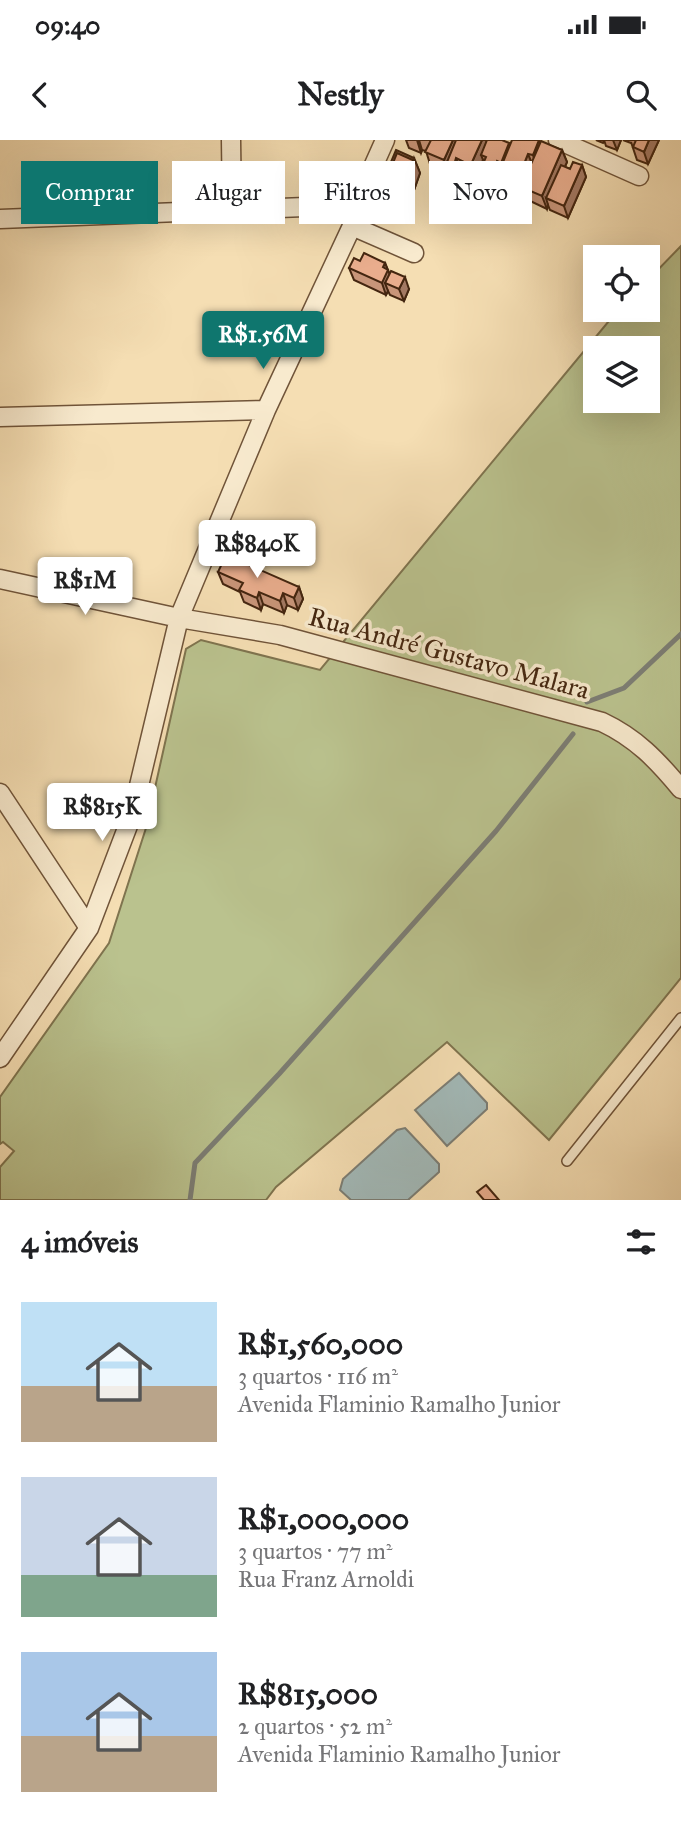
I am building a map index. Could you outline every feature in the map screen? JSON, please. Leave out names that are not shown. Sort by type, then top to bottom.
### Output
[{"type":"street","points":[[231,140],[231,161]]},
{"type":"street","points":[[376,161],[386,140]]},
{"type":"street","points":[[558,140],[639,176]]},
{"type":"street","points":[[0,219],[172,212]]},
{"type":"street","points":[[0,1058],[89,928],[132,815],[179,618],[265,410],[352,226],[414,253]]},
{"type":"street","points":[[0,417],[265,410]]},
{"type":"street","name":"Rua André Gustavo Malara","points":[[0,579],[179,618],[280,635],[602,722],[628,734],[649,750],[681,789]]},
{"type":"street","points":[[0,793],[89,928]]},
{"type":"lane","points":[[567,1161],[681,1018]]},
{"type":"green space","points":[[681,246],[681,978],[549,1140],[447,1042],[276,1187],[266,1200],[0,1200],[0,1167],[14,1151],[3,1142],[0,1144],[0,1097],[109,943],[146,828],[186,649],[201,640],[320,670],[583,352],[583,413],[660,413],[660,336],[596,336],[608,322],[660,322],[660,268]]},
{"type":"water","points":[[459,1073],[487,1103],[487,1109],[447,1146],[415,1110]]},
{"type":"water","points":[[405,1128],[439,1164],[439,1172],[408,1200],[351,1200],[340,1190],[343,1179],[397,1130]]},
{"type":"building","points":[[431,140],[453,140],[444,160],[425,152]]},
{"type":"building","points":[[456,140],[482,140],[473,161],[456,158],[455,161],[447,161]]},
{"type":"building","points":[[487,140],[509,143],[502,161],[484,161],[486,157],[481,155]]},
{"type":"building","points":[[512,140],[539,140],[533,155],[528,154],[525,161],[503,161]]},
{"type":"building","points":[[636,140],[649,140],[644,152],[633,147]]},
{"type":"building","points":[[541,141],[562,150],[542,196],[532,192],[532,162]]},
{"type":"building","points":[[396,150],[414,158],[413,160],[397,153],[391,161]]},
{"type":"building","points":[[397,153],[415,161],[394,161]]},
{"type":"building","points":[[573,162],[582,165],[564,206],[546,198],[561,165],[570,169]]},
{"type":"building","points":[[364,253],[385,263],[383,267],[388,270],[382,283],[349,268],[354,258],[360,261]]},
{"type":"building","points":[[391,271],[405,277],[399,289],[385,283]]},
{"type":"building","points":[[226,555],[299,587],[294,598],[283,593],[280,601],[259,592],[257,598],[239,590],[243,583],[218,572]]},
{"type":"building","points":[[486,1185],[499,1200],[484,1200],[477,1192]]},
{"type":"waterway","points":[[587,702],[624,688],[681,634]]},
{"type":"waterway","points":[[190,1200],[195,1163],[279,1074],[496,831],[573,734]]}]
